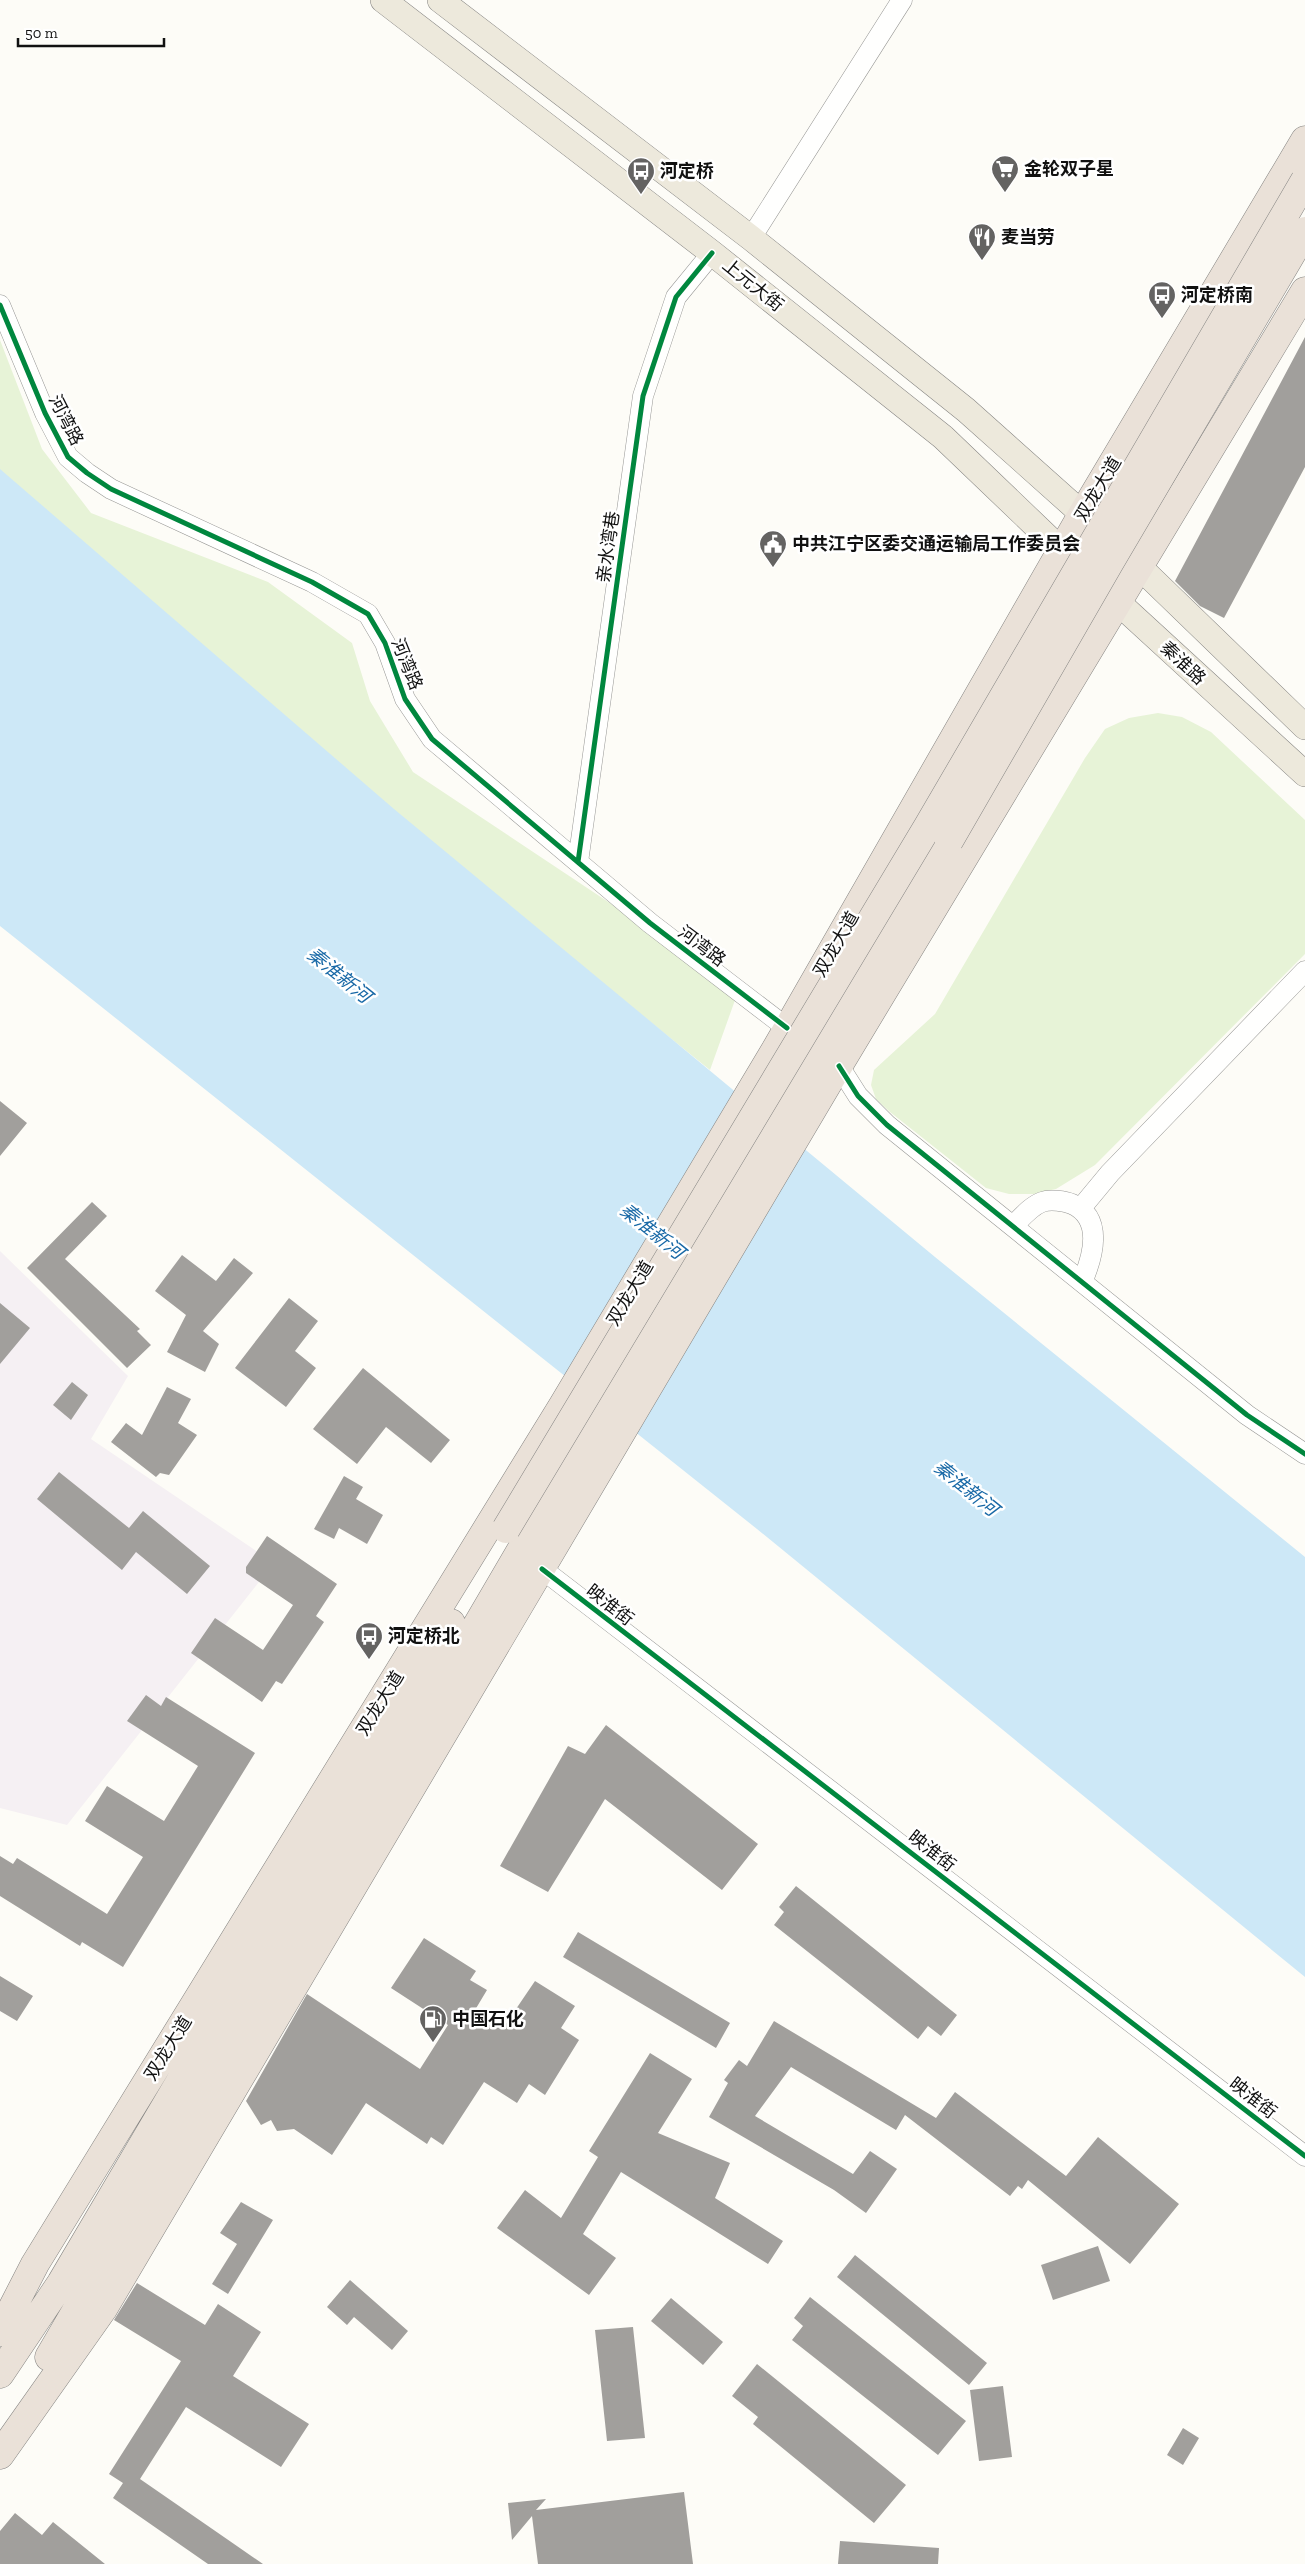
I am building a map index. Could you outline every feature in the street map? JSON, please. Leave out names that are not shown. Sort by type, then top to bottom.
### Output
[{"type":"highway","name":"双龙大道","points":[[0,2332],[35,2264],[563,1405],[782,1038],[1083,513],[1305,140]]},
{"type":"highway","points":[[0,2438],[516,1536],[1305,180]]},
{"type":"highway","points":[[0,2374],[61,2283],[516,1536],[949,841],[1110,562],[1305,231]]},
{"type":"highway","points":[[0,2454],[103,2309],[834,1075],[1140,568],[1305,290]]},
{"type":"main road","name":"上元大街","points":[[383,0],[712,253],[943,438],[1062,551]]},
{"type":"main road","name":"上元大街","points":[[440,0],[751,238],[966,410],[1083,513]]},
{"type":"main road","points":[[1083,513],[1305,727]]},
{"type":"main road","name":"秦淮路","points":[[1062,551],[1305,774]]},
{"type":"street","points":[[751,238],[902,0]]},
{"type":"street","name":"亲水湾巷","points":[[578,862],[643,396],[676,297],[712,253]]},
{"type":"street","name":"河湾路","points":[[0,304],[45,413],[68,457],[111,489],[312,582],[368,614],[385,643],[405,699],[432,739],[650,923],[782,1038]]},
{"type":"street","points":[[1081,1208],[1110,1173],[1305,971]]},
{"type":"street","points":[[834,1075],[887,1125],[1247,1415],[1305,1454]]},
{"type":"street","points":[[1013,1226],[1029,1210],[1043,1201],[1066,1201],[1081,1208],[1090,1222],[1095,1239],[1091,1262],[1082,1282]]},
{"type":"street","name":"映淮街","points":[[542,1569],[1305,2156]]},
{"type":"shaded area","points":[[0,1251],[128,1376],[91,1439],[274,1563],[67,1825],[0,1808]]},
{"type":"green space","points":[[0,340],[42,449],[91,513],[268,582],[352,643],[370,701],[413,772],[739,989],[710,1070],[51,539],[0,565]]},
{"type":"green space","points":[[1158,713],[1182,717],[1211,732],[1305,820],[1305,954],[1095,1165],[1056,1189],[1034,1194],[1009,1194],[986,1188],[876,1099],[871,1085],[874,1070],[935,1014],[1085,758],[1105,729],[1129,718]]},
{"type":"water","name":"秦淮新河","points":[[0,469],[394,809],[935,1257],[1305,1557],[1305,1977],[757,1529],[0,926]]},
{"type":"building","points":[[1305,337],[1305,467],[1224,618],[1200,606],[1175,581]]},
{"type":"building","points":[[0,1101],[27,1123],[0,1156]]},
{"type":"building","points":[[92,1202],[107,1216],[65,1259],[140,1329],[137,1331],[151,1345],[127,1368],[27,1268]]},
{"type":"building","points":[[182,1255],[216,1281],[234,1258],[253,1273],[203,1331],[219,1344],[205,1372],[167,1352],[186,1315],[155,1291]]},
{"type":"building","points":[[289,1298],[318,1321],[295,1351],[316,1368],[286,1407],[235,1368]]},
{"type":"building","points":[[0,1303],[30,1328],[0,1364]]},
{"type":"building","points":[[363,1368],[450,1440],[431,1463],[386,1427],[357,1464],[313,1429]]},
{"type":"building","points":[[72,1382],[88,1395],[71,1420],[53,1405]]},
{"type":"building","points":[[167,1387],[191,1399],[178,1423],[197,1435],[169,1475],[160,1473],[156,1477],[111,1442],[126,1423],[142,1435]]},
{"type":"building","points":[[59,1472],[129,1528],[143,1511],[210,1566],[187,1594],[136,1552],[122,1570],[37,1499]]},
{"type":"building","points":[[344,1476],[363,1487],[356,1499],[383,1515],[367,1544],[339,1528],[334,1539],[314,1529]]},
{"type":"building","points":[[267,1536],[337,1584],[316,1616],[324,1622],[282,1684],[276,1681],[262,1702],[191,1653],[215,1618],[263,1650],[293,1605],[246,1573],[246,1567]]},
{"type":"building","points":[[146,1695],[161,1706],[166,1697],[255,1753],[123,1967],[82,1942],[80,1946],[0,1896],[0,1856],[13,1864],[17,1858],[107,1914],[143,1857],[85,1821],[107,1786],[164,1821],[198,1766],[127,1721]]},
{"type":"building","points":[[606,1725],[758,1844],[722,1890],[605,1799],[548,1892],[500,1866],[568,1746],[585,1754]]},
{"type":"building","points":[[796,1886],[957,2015],[941,2036],[928,2026],[918,2039],[774,1925],[784,1912],[779,1907]]},
{"type":"building","points":[[578,1932],[730,2023],[716,2048],[563,1957]]},
{"type":"building","points":[[424,1938],[476,1971],[470,1980],[487,1990],[475,2010],[503,2028],[535,1981],[575,2006],[561,2028],[579,2040],[545,2095],[529,2084],[517,2103],[484,2082],[443,2145],[431,2137],[427,2144],[366,2103],[332,2155],[294,2129],[277,2131],[271,2120],[261,2125],[246,2101],[307,1994],[420,2069],[448,2025],[391,1988]]},
{"type":"building","points":[[0,1976],[33,1996],[17,2021],[0,2011]]},
{"type":"building","points":[[774,2021],[936,2118],[955,2092],[1066,2176],[1098,2137],[1179,2204],[1130,2264],[1028,2180],[1022,2189],[1018,2186],[1010,2196],[905,2115],[896,2130],[791,2067],[755,2116],[853,2174],[870,2151],[897,2169],[866,2213],[834,2190],[709,2117],[728,2083],[724,2080],[739,2060],[747,2066]]},
{"type":"building","points":[[650,2053],[692,2079],[658,2133],[730,2163],[715,2198],[783,2241],[768,2264],[621,2172],[583,2234],[616,2258],[589,2295],[497,2228],[525,2190],[561,2218],[598,2157],[589,2151]]},
{"type":"building","points":[[241,2202],[273,2220],[228,2294],[212,2284],[237,2244],[220,2233]]},
{"type":"building","points":[[1098,2246],[1110,2281],[1053,2300],[1041,2265]]},
{"type":"building","points":[[855,2255],[987,2363],[969,2385],[837,2277]]},
{"type":"building","points":[[350,2280],[408,2331],[392,2350],[354,2317],[347,2325],[327,2307]]},
{"type":"building","points":[[137,2283],[205,2325],[218,2304],[261,2332],[233,2376],[309,2424],[281,2467],[186,2407],[140,2479],[263,2564],[208,2564],[113,2498],[123,2483],[109,2474],[181,2361],[114,2320]]},
{"type":"building","points":[[810,2297],[966,2421],[938,2455],[792,2340],[803,2326],[794,2318]]},
{"type":"building","points":[[671,2298],[723,2342],[703,2365],[651,2321]]},
{"type":"building","points":[[633,2327],[645,2438],[607,2441],[595,2330]]},
{"type":"building","points":[[757,2364],[906,2485],[874,2523],[753,2424],[758,2417],[732,2396]]},
{"type":"building","points":[[1003,2386],[1012,2457],[979,2461],[970,2390]]},
{"type":"building","points":[[1183,2428],[1199,2438],[1183,2465],[1167,2455]]},
{"type":"building","points":[[684,2492],[693,2564],[538,2564],[532,2516],[512,2540],[508,2503],[546,2499],[536,2510]]},
{"type":"building","points":[[15,2513],[42,2535],[53,2522],[105,2564],[0,2564],[0,2531]]},
{"type":"building","points":[[840,2541],[939,2548],[938,2564],[838,2564]]},
{"type":"cycle path","points":[[578,862],[643,396],[676,297],[712,253]]},
{"type":"cycle path","points":[[0,305],[45,413],[68,457],[111,489],[312,582],[368,614],[385,643],[405,699],[432,739],[650,923],[787,1028]]},
{"type":"cycle path","points":[[839,1066],[858,1096],[887,1125],[1247,1415],[1305,1454]]},
{"type":"cycle path","points":[[542,1569],[1305,2156]]},
{"type":"place","name":"金轮双子星","points":[[1005,193]]},
{"type":"place","name":"河定桥","points":[[641,195]]},
{"type":"place","name":"麦当劳","points":[[982,261]]},
{"type":"place","name":"河定桥南","points":[[1162,319]]},
{"type":"place","name":"中共江宁区委交通运输局工作委员会","points":[[773,568]]},
{"type":"place","name":"河定桥北","points":[[369,1660]]},
{"type":"place","name":"中国石化","points":[[433,2043]]}]
